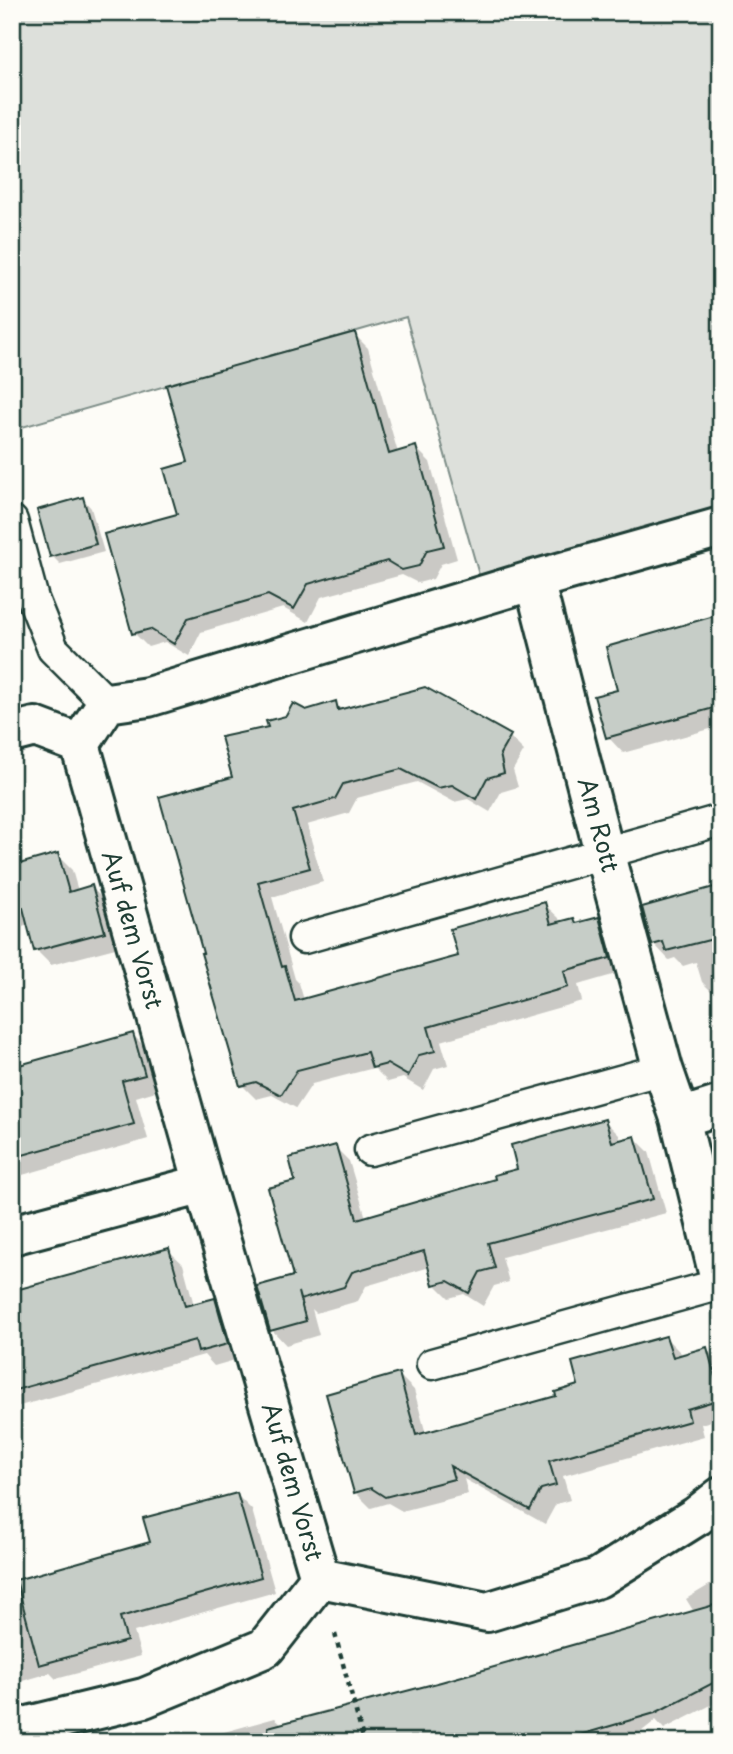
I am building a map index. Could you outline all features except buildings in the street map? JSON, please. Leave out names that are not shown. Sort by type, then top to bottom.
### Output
[{"type":"street","points":[[12,733],[35,727],[80,744],[107,703],[148,697],[534,580],[721,527]]},
{"type":"street","name":"Am Rott","points":[[534,580],[604,852],[663,1069],[680,1118],[721,1284]]},
{"type":"street","name":"Auf dem Vorst","points":[[80,744],[204,1184],[320,1578]]},
{"type":"street","points":[[680,1118],[721,1105]]},
{"type":"street","points":[[12,1235],[204,1184]]},
{"type":"street","name":"Auf dem Vorst","points":[[320,1578],[487,1612],[598,1578],[696,1516],[721,1497]]},
{"type":"street","name":"Auf dem Vorst","points":[[12,1730],[144,1698],[265,1648],[320,1578]]},
{"type":"lane","points":[[12,521],[33,599],[53,649],[107,703]]},
{"type":"lane","points":[[304,938],[721,820]]},
{"type":"lane","points":[[370,1150],[663,1069]]},
{"type":"lane","name":"Am Rott","points":[[432,1364],[721,1284]]},
{"type":"path","points":[[320,1578],[364,1742]]},
{"type":"shaded area","points":[[12,12],[721,12],[721,516],[481,582],[406,317],[12,430]]}]
